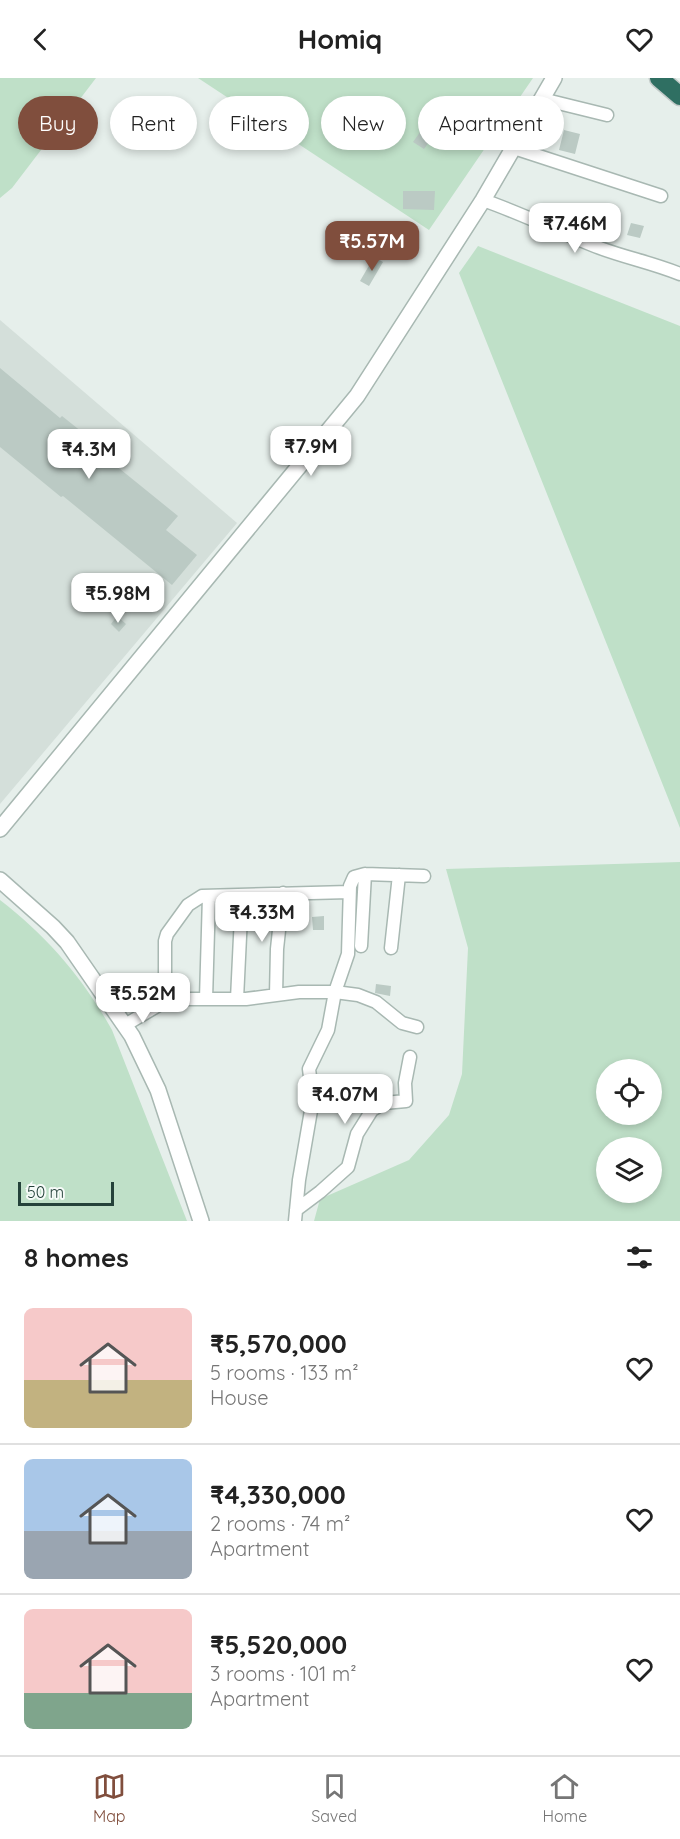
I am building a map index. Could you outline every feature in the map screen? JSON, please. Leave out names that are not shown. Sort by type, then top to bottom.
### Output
[{"type":"highway","points":[[659,78],[680,96]]},
{"type":"street","points":[[544,96],[554,78]]},
{"type":"street","points":[[564,104],[607,115]]},
{"type":"street","points":[[0,829],[357,396],[513,150]]},
{"type":"street","points":[[520,150],[661,196]]},
{"type":"street","points":[[483,200],[515,211],[603,249],[648,261],[680,274]]},
{"type":"street","points":[[361,946],[365,874]]},
{"type":"street","points":[[295,1215],[314,1098],[309,1069],[328,1030],[335,992],[348,954],[351,881],[354,877],[365,874],[424,876]]},
{"type":"street","points":[[391,948],[399,875]]},
{"type":"street","points":[[0,880],[60,934],[139,1050],[158,1090],[201,1221]]},
{"type":"street","points":[[169,999],[165,990],[165,941],[173,924],[194,900],[202,896],[349,892]]},
{"type":"street","points":[[276,995],[277,948],[283,893]]},
{"type":"street","points":[[237,999],[242,895]]},
{"type":"street","points":[[206,999],[209,896]]},
{"type":"street","points":[[124,1025],[169,999],[237,999],[299,992],[335,992],[358,995],[376,1002],[402,1023],[417,1027]]},
{"type":"street","points":[[295,1215],[348,1167],[357,1134],[372,1110],[384,1103],[406,1101],[405,1083],[410,1057]]},
{"type":"shaded area","points":[[0,320],[237,523],[0,804]]},
{"type":"green space","points":[[0,78],[96,78],[82,96],[18,96],[18,150],[41,150],[12,188],[0,198]]},
{"type":"green space","points":[[198,78],[533,78],[521,96],[418,96],[418,150],[484,150],[429,230],[307,150],[309,96],[225,96]]},
{"type":"green space","points":[[478,246],[680,326],[680,828],[459,273]]},
{"type":"green space","points":[[680,862],[680,1221],[314,1221],[320,1199],[409,1160],[449,1115],[462,1074],[468,948],[446,869]]},
{"type":"green space","points":[[0,900],[33,928],[63,959],[101,1011],[112,1030],[187,1221],[0,1221]]},
{"type":"building","points":[[564,130],[580,134],[575,154],[559,150],[564,150]]},
{"type":"building","points":[[418,135],[418,145],[413,142]]},
{"type":"building","points":[[403,191],[435,191],[434,210],[403,209]]},
{"type":"building","points":[[631,223],[644,226],[640,238],[627,235]]},
{"type":"building","points":[[374,257],[383,262],[369,286],[360,281]]},
{"type":"building","points":[[0,368],[60,418],[62,416],[102,448],[99,452],[178,516],[166,530],[197,555],[172,585],[0,447]]},
{"type":"building","points":[[117,616],[126,624],[119,632],[111,624]]},
{"type":"building","points":[[324,916],[324,930],[313,930],[312,917]]},
{"type":"building","points":[[376,984],[391,986],[390,996],[375,993]]}]
